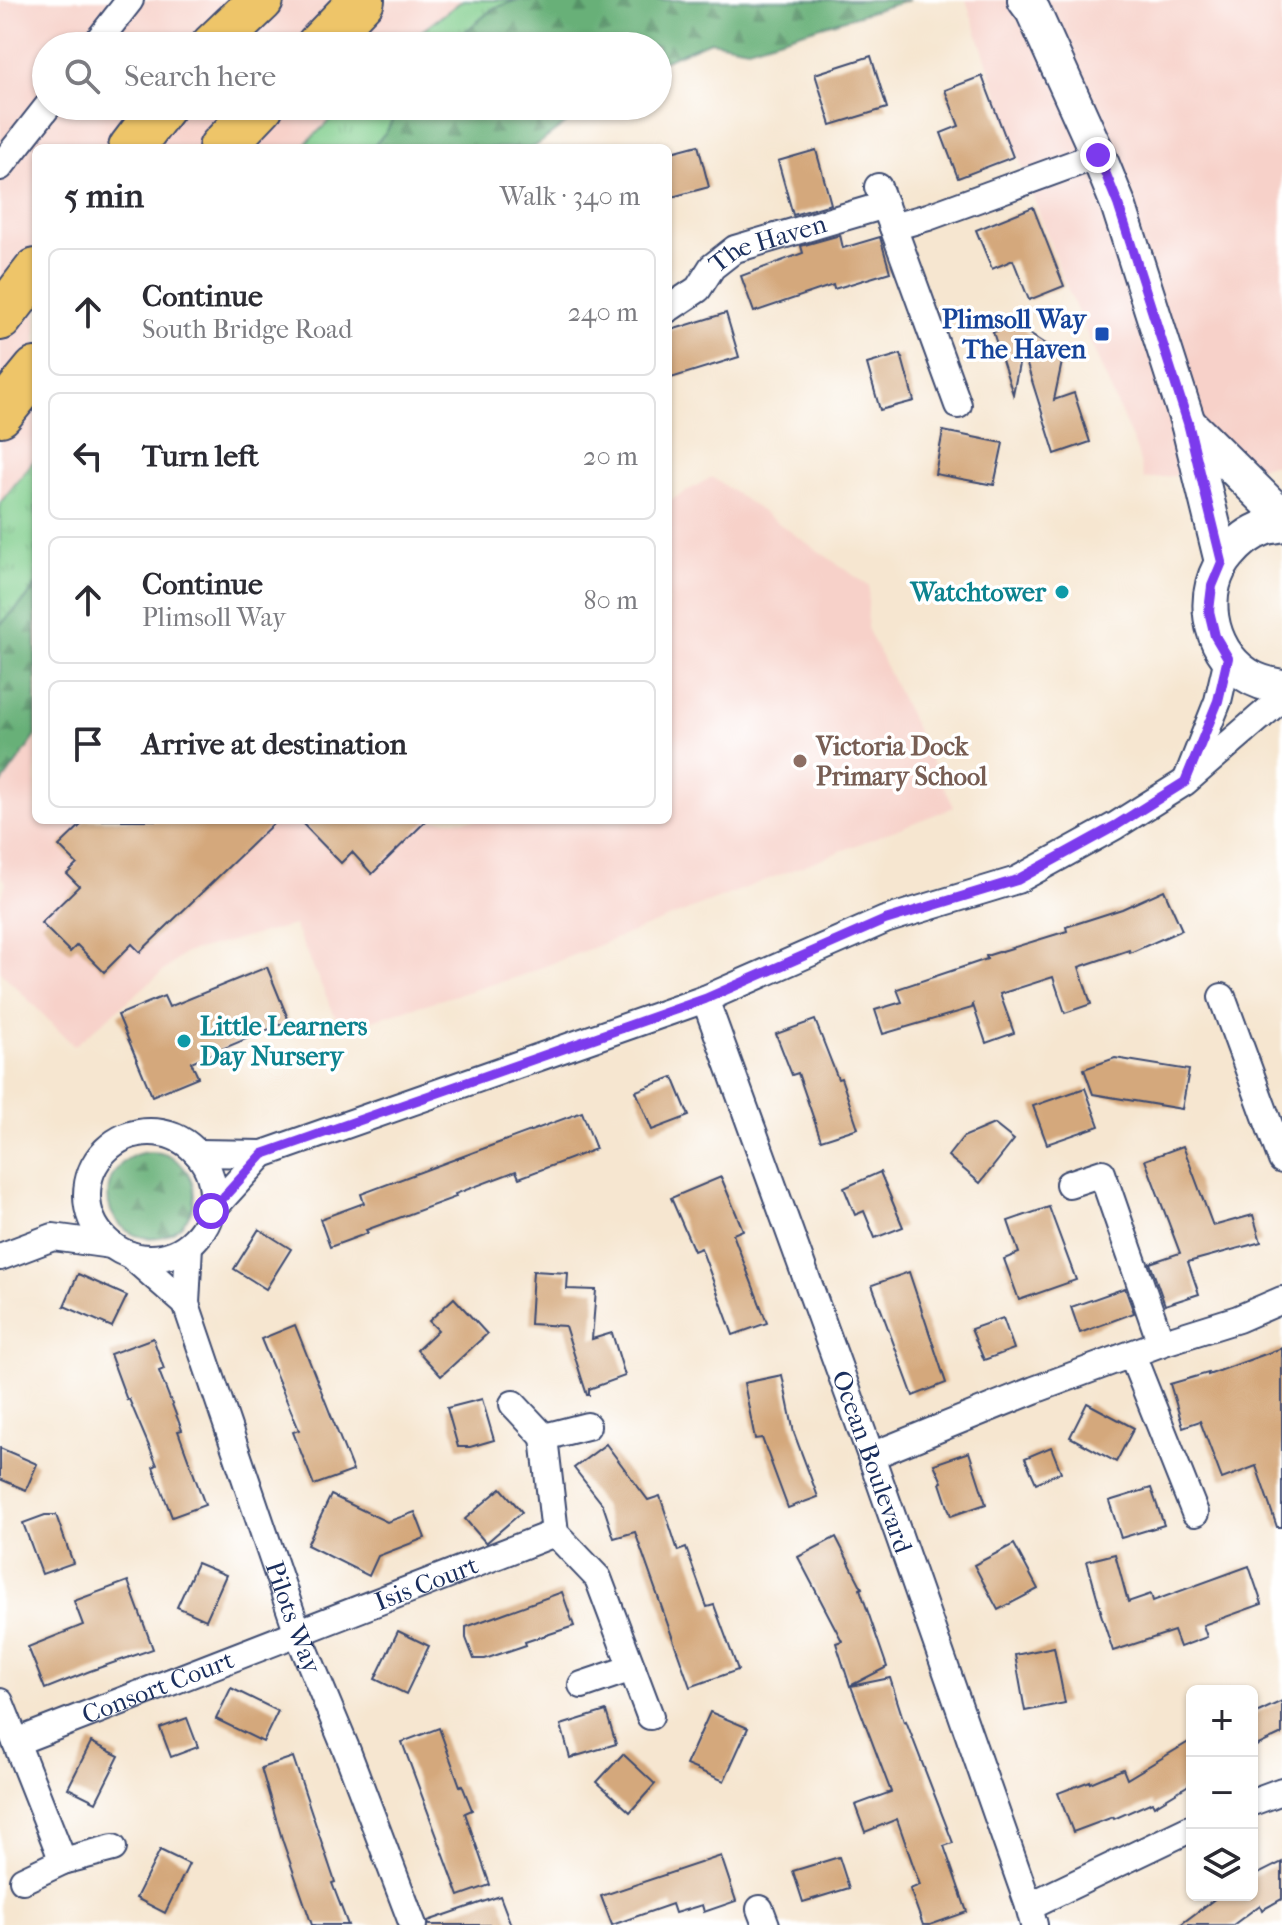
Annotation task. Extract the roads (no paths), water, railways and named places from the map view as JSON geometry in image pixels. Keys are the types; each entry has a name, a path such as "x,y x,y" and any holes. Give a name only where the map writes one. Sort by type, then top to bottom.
{"highway":[{"path":"228,32 261,0"},
{"path":"331,32 362,0"},
{"path":"134,144 152,120"},
{"path":"225,144 248,120"},
{"path":"0,318 32,276"},
{"path":"0,414 32,375"}],"street":[{"path":"105,32 130,0"},
{"path":"1030,4 1118,204 1188,423 1222,562"},
{"path":"0,167 37,120"},
{"name":"The Haven","path":"672,306 698,289 712,267 735,249 885,206 928,217 1098,155"},
{"path":"885,206 958,405"},
{"path":"1188,423 1282,516"},
{"path":"1282,524 1263,528 1239,542 1222,562 1212,586 1209,611 1215,636 1228,658 1246,674 1268,685 1282,687"},
{"path":"1185,782 1218,701 1228,658"},
{"path":"197,1153 263,1154 705,999 885,920 1017,880 1115,826 1185,782 1282,698"},
{"path":"1222,997 1282,1160"},
{"name":"Ocean Boulevard","path":"705,999 871,1456 1032,1915"},
{"path":"53,1237 87,1189 93,1169 104,1152 121,1139 141,1132 161,1133 181,1140 197,1153 211,1180 211,1211"},
{"path":"0,1257 53,1237 151,1258 171,1254 189,1245 203,1229 211,1211 263,1154"},
{"path":"1069,1184 1102,1173 1161,1343"},
{"path":"87,1189 89,1210 97,1229 186,1304"},
{"name":"Pilots Way","path":"189,1245 186,1304 298,1633 413,1925"},
{"path":"871,1456 1034,1390 1161,1343 1238,1319 1282,1300"},
{"path":"1132,1355 1195,1513"},
{"path":"513,1404 544,1437 555,1533 598,1578 650,1716"},
{"path":"544,1437 587,1426"},
{"name":"Isis Court","path":"298,1633 555,1533"},
{"name":"Consort Court","path":"16,1742 298,1633"},
{"path":"582,1685 632,1668"},
{"path":"0,1702 63,1861"},
{"path":"1258,1800 1282,1791"},
{"path":"1032,1915 1190,1829"},
{"path":"23,1880 63,1861 113,1848"}],"place":[{"name":"Plimsoll Way The Haven","path":"1102,334"},
{"name":"Watchtower","path":"1062,592"},
{"name":"Victoria Dock Primary School","path":"800,761"},
{"name":"Little Learners Day Nursery","path":"184,1041"}]}
